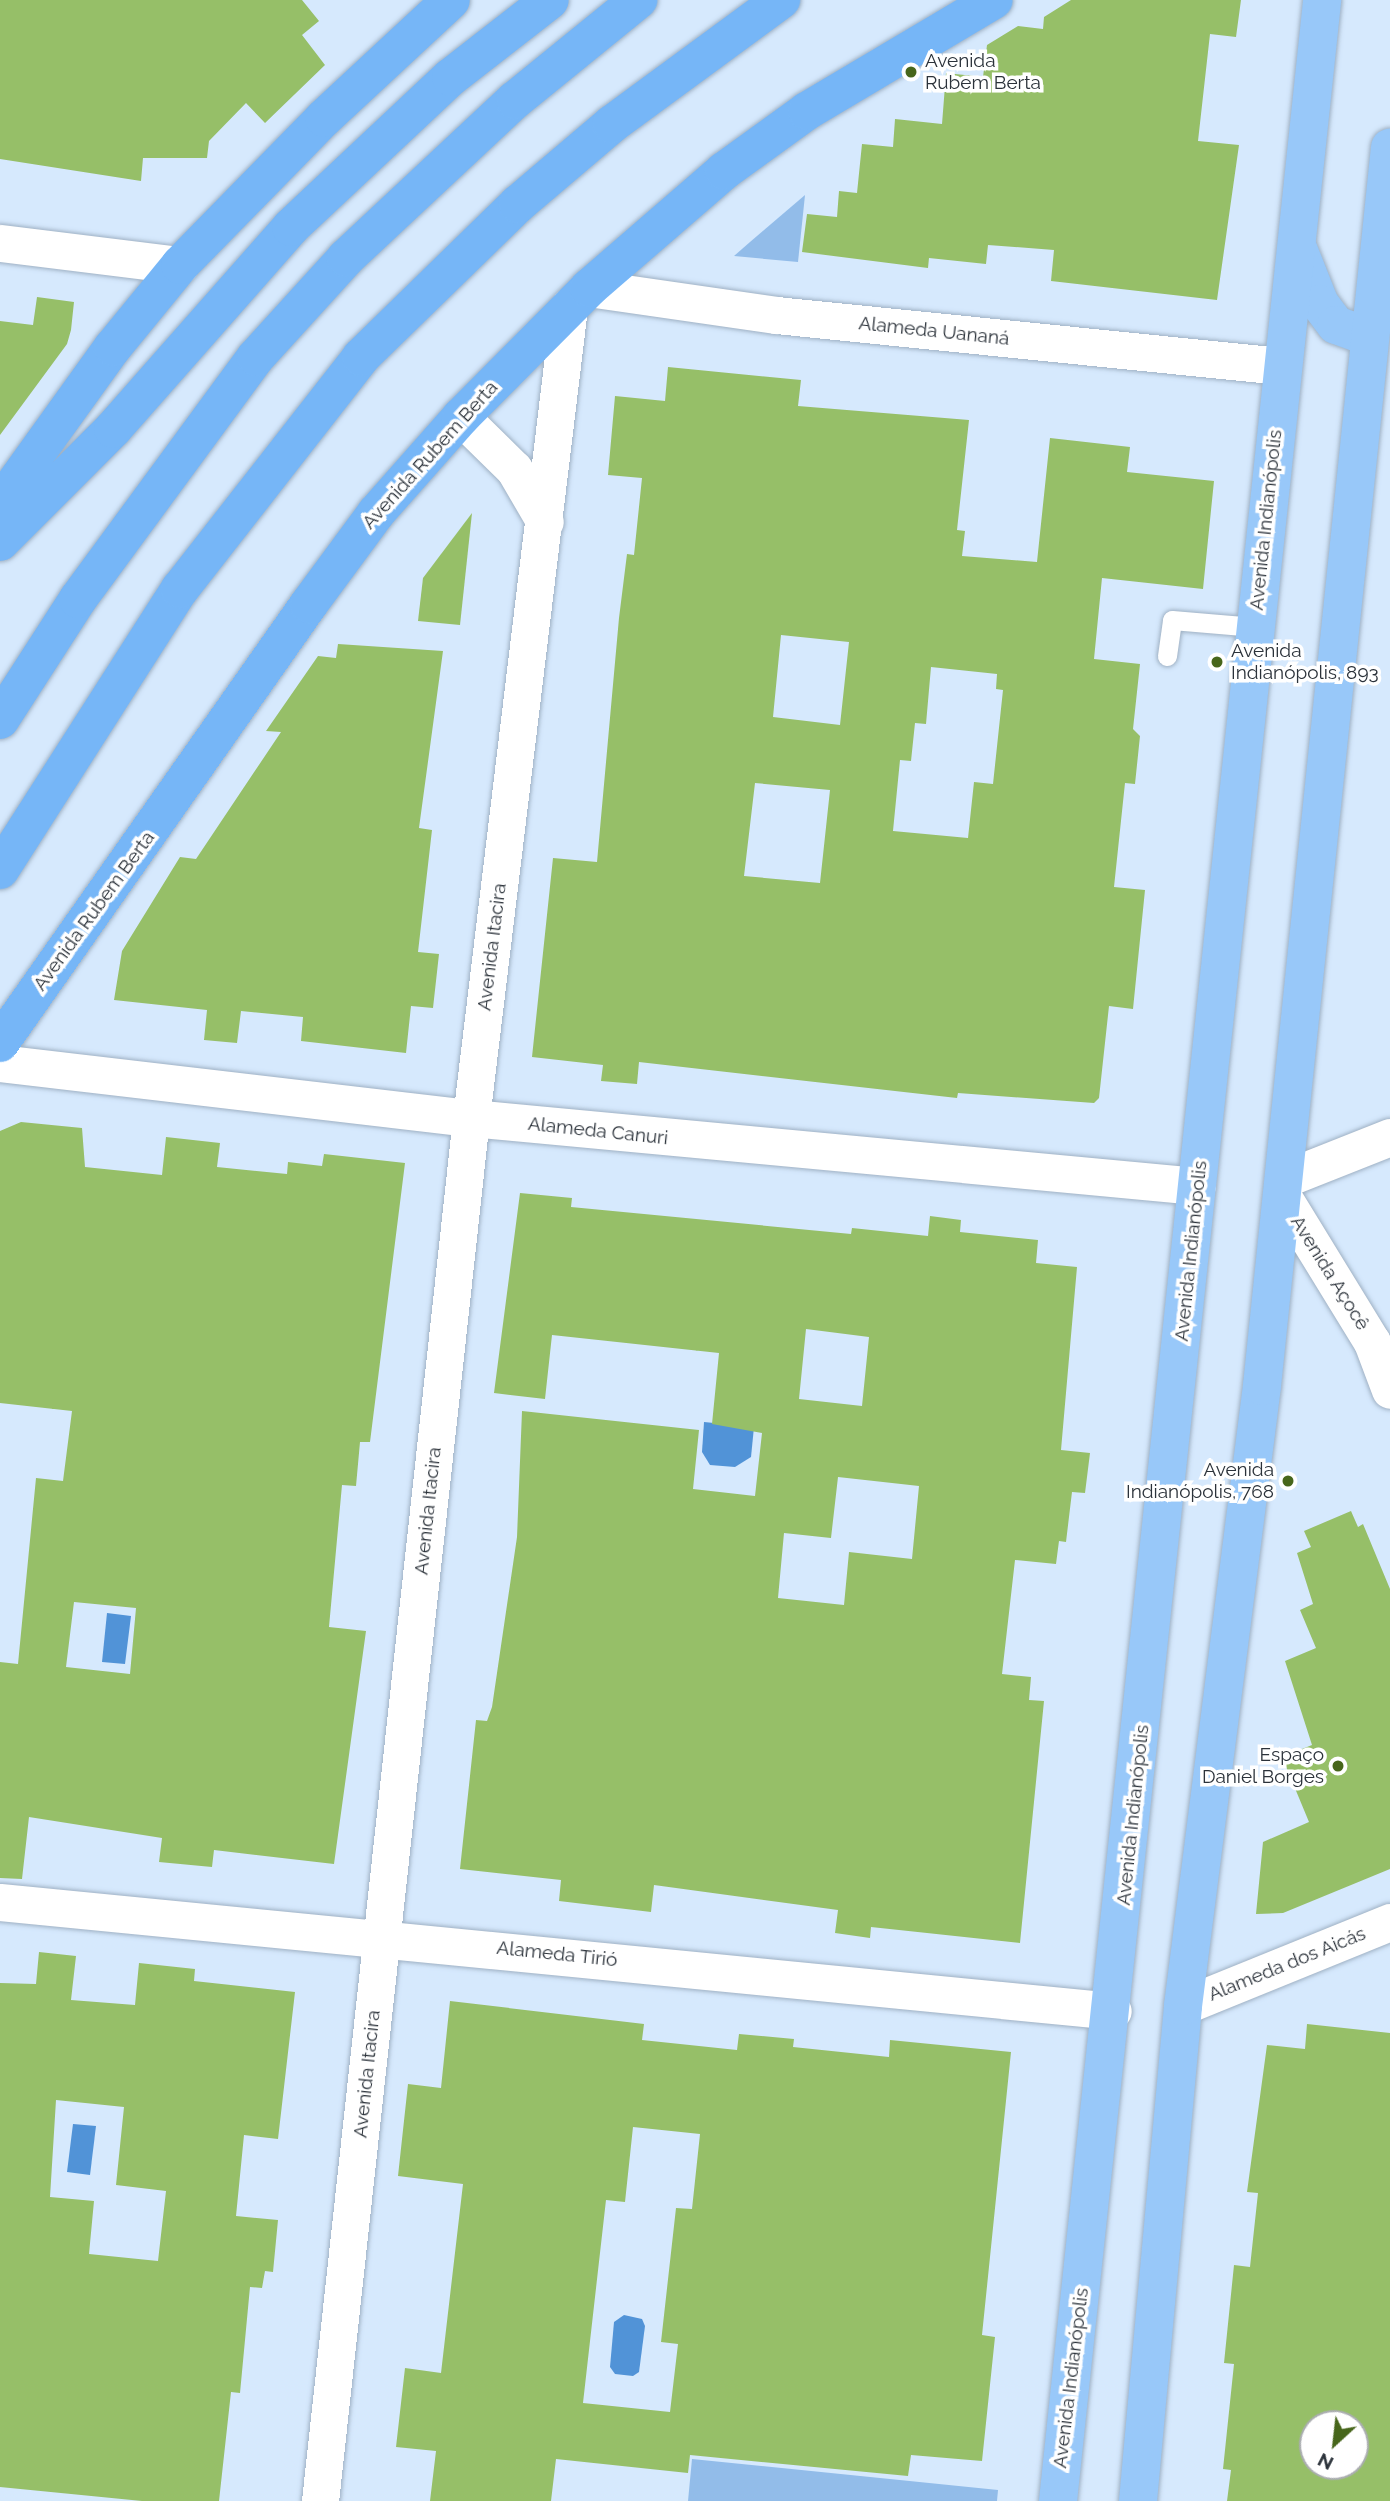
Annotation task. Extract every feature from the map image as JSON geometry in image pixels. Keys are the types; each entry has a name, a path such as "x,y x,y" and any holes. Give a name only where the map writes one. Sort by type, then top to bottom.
{"highway":[{"path":"0,504 113,347 180,265 324,118 451,0"},
{"path":"0,542 113,429 291,227 451,77 550,0"},
{"path":"0,720 94,577 256,357 346,258 515,100 638,0"},
{"path":"0,870 180,589 361,357 528,195 612,124 781,0"},
{"name":"Avenida Rubem Berta","path":"0,1043 316,594 376,513 461,417 579,298 724,171 807,111 994,0"}],"main road":[{"name":"Avenida Indianópolis","path":"1058,2501 1113,2011 1294,238 1322,0"},
{"path":"1138,2501 1183,2006 1283,1188 1380,338 1390,148"},
{"path":"1294,238 1320,304 1336,325 1380,338"}],"street":[{"path":"0,243 180,265"},
{"name":"Alameda Uananá","path":"579,298 1281,366"},
{"name":"Avenida Itacira","path":"320,2501 471,1118 545,522 579,298"},
{"path":"461,417 514,469 545,522"},
{"name":"Alameda Canuri","path":"0,1063 471,1118 1198,1186"},
{"path":"1283,1188 1390,1137"},
{"name":"Avenida Açocê","path":"1283,1188 1372,1342 1390,1390"},
{"name":"Alameda Tirió","path":"0,1902 382,1935 1113,2011"},
{"name":"Alameda dos Aicás","path":"1183,2006 1390,1922"}],"lane":[{"path":"1167,656 1172,620 1255,627"}],"shaded area":[{"path":"805,195 798,262 734,256 750,242"},
{"path":"704,1422 754,1427 751,1457 735,1467 710,1465 702,1452"},
{"path":"107,1613 131,1616 125,1664 102,1662"},
{"path":"73,2124 96,2126 90,2175 67,2172"},
{"path":"624,2315 642,2319 645,2326 639,2372 633,2376 615,2374 610,2367 614,2322"},
{"path":"692,2459 998,2490 997,2501 688,2501"}],"building":[{"path":"0,0 302,0 319,21 302,35 325,65 265,123 246,103 209,141 207,158 143,158 141,181 0,159"},
{"path":"1071,0 1241,0 1236,37 1210,34 1198,141 1239,145 1217,300 1051,281 1054,250 988,245 986,264 929,258 928,268 802,252 807,214 837,217 839,191 857,193 862,144 893,147 895,119 942,124 946,73 983,77 987,45 1018,26 1043,29 1044,17"},
{"path":"37,297 74,302 71,330 67,344 0,435 0,321 33,325"},
{"path":"668,367 801,380 798,406 969,420 957,530 965,531 962,556 1037,562 1050,438 1130,447 1127,472 1214,481 1203,589 1102,578 1094,659 1140,664 1133,729 1140,736 1135,784 1125,783 1114,887 1145,890 1133,1009 1109,1006 1099,1098 1094,1103 958,1093 957,1098 639,1062 637,1084 601,1081 603,1065 532,1057 553,858 597,862 619,618 627,554 634,555 642,478 608,475 615,396 665,401","holes":["781,635 849,642 840,725 773,717","931,667 997,674 996,689 1003,690 993,784 974,782 968,838 893,831 900,760 911,761 915,723 926,724","755,783 830,790 820,883 744,876"]},
{"path":"472,513 460,625 418,621 423,578"},
{"path":"338,644 443,651 419,828 432,830 418,952 439,954 433,1008 411,1006 406,1053 301,1041 303,1017 241,1011 237,1043 204,1040 207,1010 114,1000 122,951 180,857 196,859 281,732 266,731 318,656 336,658"},
{"path":"21,1122 82,1128 85,1167 162,1175 166,1137 220,1143 217,1167 287,1174 288,1162 322,1166 324,1154 405,1163 370,1442 360,1442 356,1486 342,1485 329,1627 366,1631 334,1864 214,1850 212,1867 159,1862 162,1838 29,1817 22,1879 0,1878 0,1662 18,1664 36,1478 63,1481 72,1411 0,1403 0,1131","holes":["74,1602 136,1608 130,1674 66,1667"]},
{"path":"520,1193 572,1198 571,1207 851,1234 852,1228 928,1236 930,1216 961,1220 960,1232 1038,1240 1036,1263 1077,1267 1061,1450 1090,1453 1085,1493 1072,1492 1066,1542 1059,1541 1056,1564 1015,1560 1002,1674 1031,1677 1029,1700 1044,1701 1020,1943 871,1927 870,1938 835,1933 838,1910 654,1885 651,1912 559,1901 561,1880 460,1869 476,1720 487,1721 492,1707 517,1537 522,1411 699,1430 693,1489 755,1496 762,1433 712,1424 719,1353 552,1335 545,1399 494,1393","holes":["806,1329 869,1337 862,1406 799,1399","838,1477 919,1486 912,1559 849,1552 844,1605 778,1598 784,1533 831,1538"]},
{"path":"1351,1511 1358,1527 1363,1524 1390,1589 1390,1869 1283,1913 1256,1914 1263,1842 1309,1822 1282,1757 1312,1745 1285,1661 1316,1648 1300,1610 1313,1604 1297,1553 1311,1547 1304,1531"},
{"path":"39,1952 76,1956 71,2000 135,2005 139,1963 195,1969 194,1981 295,1992 278,2139 244,2135 236,2216 278,2220 273,2272 265,2271 262,2288 250,2287 240,2393 231,2392 219,2501 142,2501 0,2487 0,1983 36,1984","holes":["56,2100 124,2107 116,2185 166,2191 158,2261 89,2254 94,2201 50,2197"]},
{"path":"450,2001 644,2024 642,2040 737,2050 739,2034 794,2039 793,2047 889,2057 890,2040 1011,2052 982,2335 995,2337 982,2461 911,2455 908,2476 690,2455 688,2473 556,2459 551,2501 430,2501 436,2451 396,2447 405,2368 441,2373 463,2184 398,2176 408,2084 441,2088","holes":["633,2127 700,2134 692,2209 676,2208 661,2342 678,2344 670,2412 583,2403 606,2200 625,2202"]},
{"path":"1307,2024 1390,2033 1390,2501 1227,2501 1231,2470 1223,2469 1234,2364 1224,2363 1234,2265 1250,2267 1258,2193 1247,2192 1267,2045 1305,2049"}],"place":[{"name":"Avenida Rubem Berta","path":"911,72"},
{"name":"Avenida Indianópolis, 893","path":"1217,662"},
{"name":"Avenida Indianópolis, 768","path":"1288,1481"},
{"name":"Espaço Daniel Borges","path":"1338,1766"}]}
